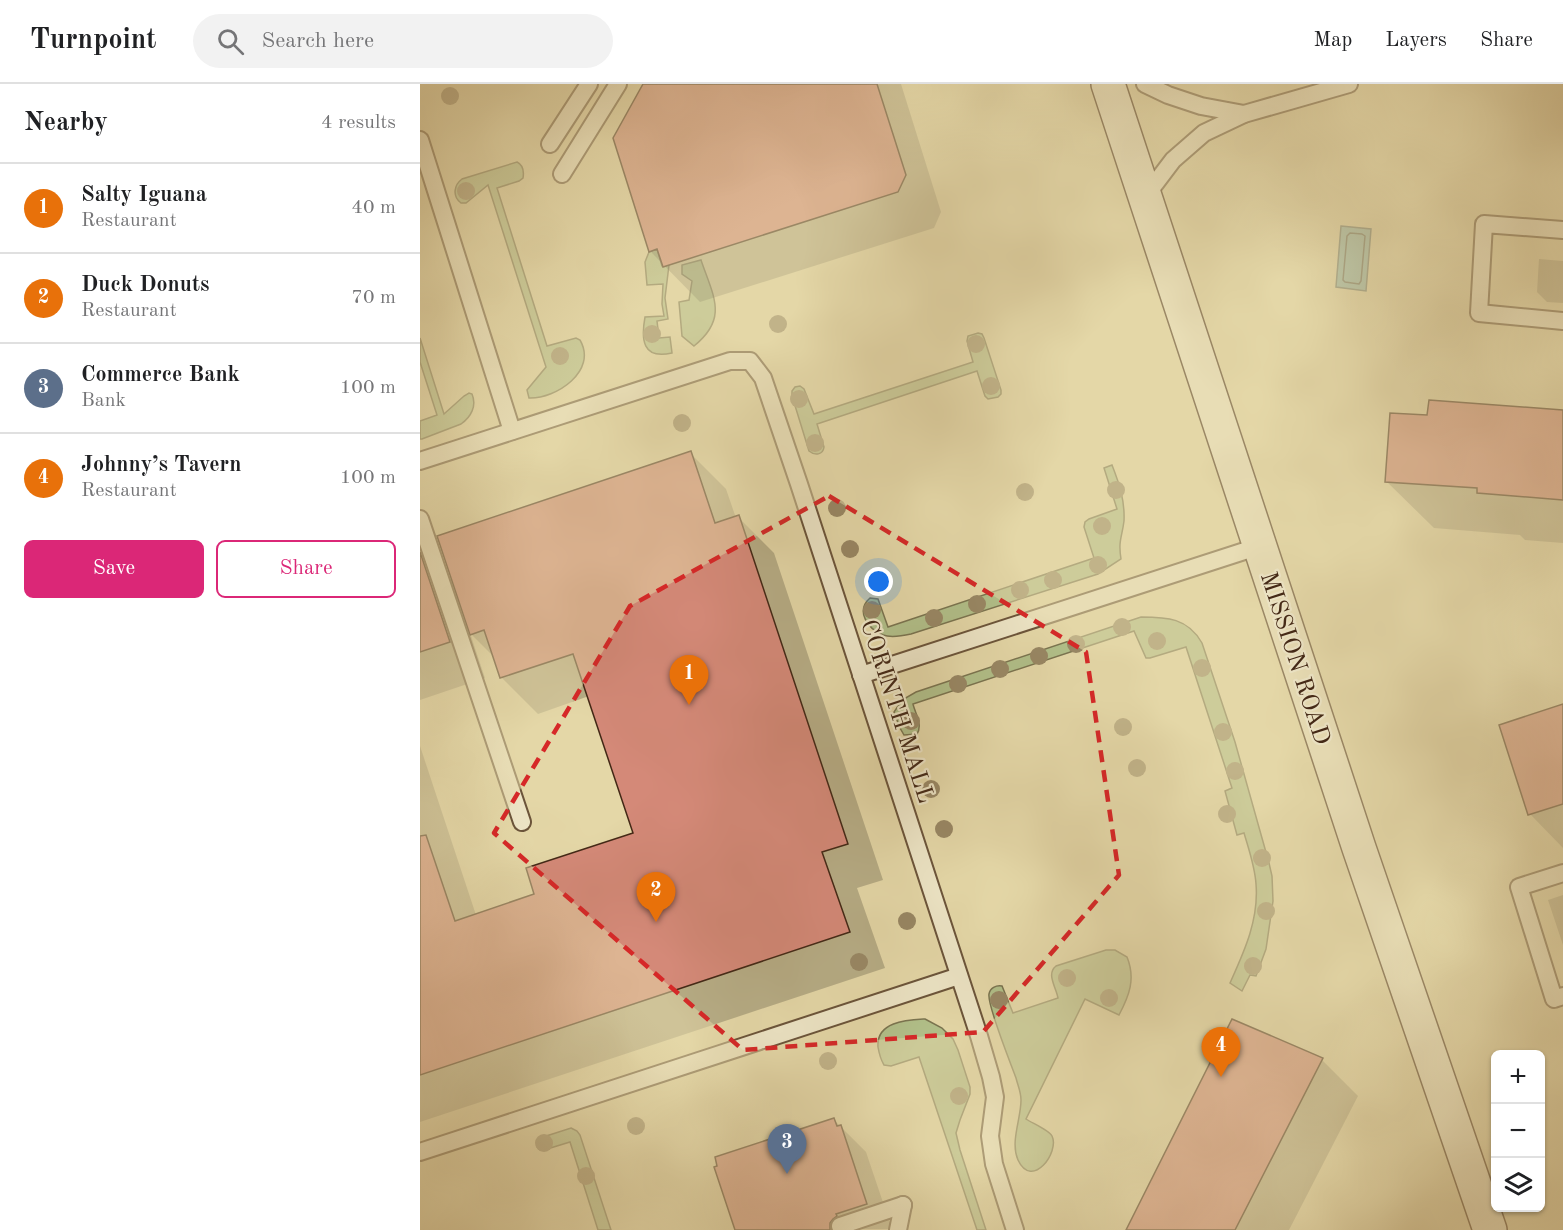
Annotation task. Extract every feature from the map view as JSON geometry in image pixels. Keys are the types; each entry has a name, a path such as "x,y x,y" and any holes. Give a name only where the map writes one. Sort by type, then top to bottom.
{"main road":[{"name":"MISSION ROAD","path":"1108,84 1355,837 1490,1230"}],"lane":[{"path":"550,144 589,84"},
{"path":"562,174 618,84"},
{"path":"1145,84 1168,95 1201,106 1244,114"},
{"path":"1145,197 1173,160 1204,133 1244,114 1349,84"},
{"path":"420,140 512,431 420,461"},
{"path":"1563,230 1484,224 1479,313 1563,321"},
{"name":"CORINTH MALL","path":"512,431 730,361 750,361 763,378 991,1077 995,1097 990,1136 994,1164 1015,1230"},
{"path":"420,519 522,822"},
{"path":"861,675 1260,546"},
{"path":"1563,873 1519,887 1554,999 1563,996"},
{"path":"420,1152 959,976"},
{"path":"840,1226 903,1205 898,1230"}],"highlighted area":[{"path":"829,496 1086,652 1119,875 983,1032 743,1050 494,833 630,606"}],"green space":[{"path":"517,162 523,169 523,178 497,188 547,346 576,338 580,340 584,351 579,372 571,381 551,394 529,398 527,390 546,367 488,185 466,203 461,203 455,194 456,187 462,179"},
{"path":"657,249 662,266 669,265 665,298 668,319 657,321 659,338 670,337 672,353 662,354 649,350 643,333 645,317 664,316 663,284 647,285 645,262 649,252"},
{"path":"701,260 713,296 715,316 705,336 694,346 682,336 679,302 689,300 692,281 682,274 682,265"},
{"path":"978,333 984,338 1001,390 998,397 988,399 985,396 977,371 817,424 824,447 818,454 809,451 792,396 795,387 800,386 804,389 814,414 973,362 967,341 968,336"},
{"path":"420,338 444,414 469,393 472,394 474,403 470,415 461,424 422,439 420,439 420,421 437,415 420,362"},
{"path":"1112,465 1124,506 1120,543 1121,559 1098,574 911,634 886,636 868,624 864,608 870,598 878,599 888,627 1094,558 1084,527 1085,522 1089,519 1117,509 1104,468"},
{"path":"1141,617 1176,621 1190,628 1202,643 1235,742 1269,863 1273,901 1266,949 1256,976 1250,975 1242,991 1230,983 1253,923 1256,884 1252,858 1244,833 1237,835 1225,791 1232,788 1186,647 1146,658 1134,631 913,704 919,723 917,734 904,735 894,712 902,700 916,692"},
{"path":"1106,950 1115,950 1127,957 1131,980 1126,1001 1119,1015 1085,999 1026,1119 1050,1134 1053,1143 1048,1159 1037,1170 1030,1171 1024,1168 1016,1153 1015,1138 1021,1107 1020,1094 992,1010 989,994 994,987 1002,986 1013,1013 1058,998 1052,977 1056,966"},
{"path":"925,1019 942,1028 953,1039 970,1087 970,1094 956,1133 986,1230 977,1230 919,1057 891,1066 884,1065 880,1054 879,1038 888,1027 902,1021"},
{"path":"571,1128 580,1135 611,1230 598,1230 570,1142 544,1150 537,1147 537,1140 540,1138"}],"water":[{"path":"1341,226 1371,229 1366,291 1336,287"}],"building":[{"path":"643,84 877,84 906,175 898,192 663,267 657,249 649,252 613,138"},
{"path":"1429,400 1563,410 1563,500 1477,493 1477,488 1385,482 1390,413 1427,415"},
{"path":"691,451 715,523 739,515 848,844 822,852 850,932 420,1075 420,836 426,835 455,921 534,894 526,868 633,833 573,654 500,678 484,630 470,635 437,536"},
{"path":"420,552 450,642 420,652"},
{"path":"1563,704 1563,804 1528,815 1499,725"},
{"path":"1232,1019 1323,1058 1235,1230 1126,1230"},
{"path":"834,1118 837,1126 841,1125 867,1204 836,1214 837,1216 830,1223 830,1230 735,1230 714,1167 717,1166 715,1157"}],"place":[{"name":"Salty Iguana","path":"689,705"},
{"name":"Duck Donuts","path":"656,922"},
{"name":"Johnny’s Tavern","path":"1221,1077"},
{"name":"Commerce Bank","path":"787,1174"}]}
